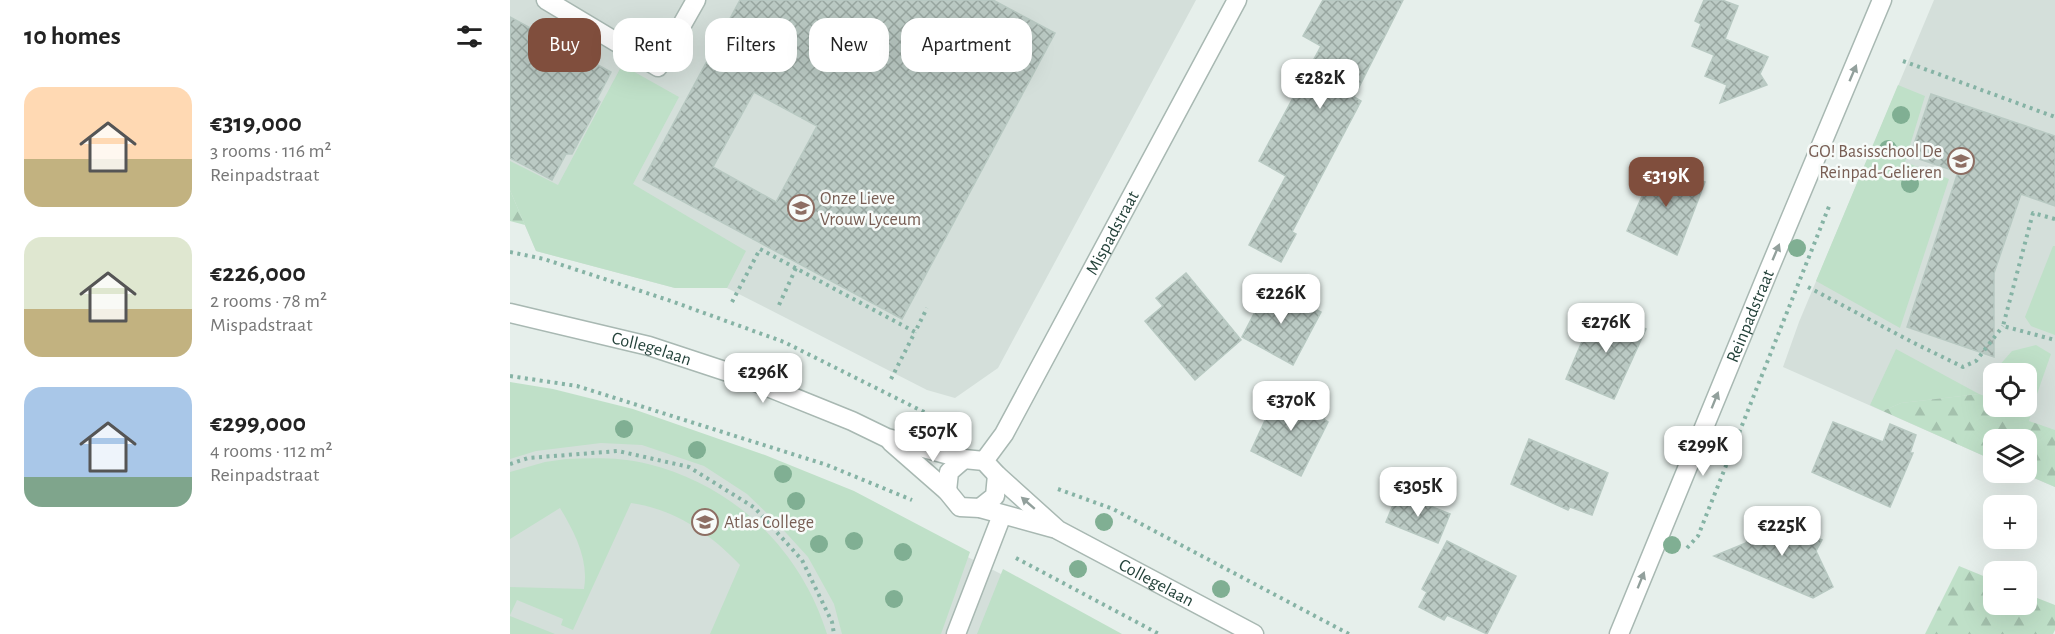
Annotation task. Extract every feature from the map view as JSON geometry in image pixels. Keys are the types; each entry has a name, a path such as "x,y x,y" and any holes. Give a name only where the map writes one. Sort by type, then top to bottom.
{"street":[{"path":"546,0 658,67 696,0"},
{"name":"Mispadstraat","path":"984,461 1004,434 1237,0"},
{"name":"Reinpadstraat","path":"1619,634 1882,0"},
{"name":"Collegelaan","path":"510,313 612,336 670,352 743,377 852,421 887,438 964,459 984,461 997,476 1058,530"},
{"name":"Collegelaan","path":"887,438 947,491 960,507 980,508 1058,530 1254,634"},
{"path":"947,491 949,472 964,459"},
{"path":"980,508 995,496 997,476"},
{"path":"956,634 1002,515"}],"path":[{"path":"1903,61 2055,117"},
{"path":"1808,287 1963,368 1976,362 2002,326 2033,213 2055,219"},
{"path":"732,302 760,249 915,332"},
{"path":"779,305 796,268"},
{"path":"891,379 927,308"},
{"path":"2002,326 2055,340"},
{"path":"510,376 576,386 827,465 913,501"},
{"path":"510,464 528,458 618,451 689,467 755,508 802,560 832,622 834,634"},
{"path":"990,544 1159,634"}],"shaded area":[{"name":"Onze Lieve Vrouw Lyceum","path":"510,0 1196,0 998,368 955,398 927,390 727,288 675,288 536,251 510,190"},
{"name":"GO! Basisschool De Reinpad-Gelieren","path":"1934,0 2055,0 2055,487 2037,479 2037,429 1983,429 1983,456 1783,367 1799,322"},
{"name":"Atlas College","path":"510,390 833,488 1118,634 510,634"}],"green space":[{"path":"618,72 634,72 679,97 633,184 746,251 727,288 675,288 536,251 510,190 510,161 558,185"},
{"path":"1898,85 1925,96 1905,162 1949,179 1900,328 1816,281"},
{"path":"510,190 525,225 510,221"},
{"path":"2053,246 2055,246 2055,335 2031,326 2025,317"},
{"path":"2036,345 2051,354 2037,394 2037,363 2001,363 2012,351"},
{"path":"1896,349 1979,394 1901,403 1883,411 1870,405"},
{"path":"510,382 553,389 633,409 765,455 854,491 970,552 941,634 842,634 834,604 808,557 747,494 704,466 642,445 601,443 536,451 510,459"},
{"path":"1979,394 1983,395 1983,417 2030,417 2029,421 2055,430 2055,487 2037,479 2037,429 1983,429 1983,456 1883,411 1901,403"},
{"path":"566,459 618,459 648,464 679,474 709,488 736,505 760,525 782,549 800,575 815,603 827,634 710,634 740,565 704,533 677,517 631,503 573,630 561,625 563,619 517,600 510,615 510,587 584,589 583,557 576,537 560,508 510,539 510,472 545,462"},
{"path":"1959,566 1983,576 1983,615 2037,615 2037,598 2055,605 2053,634 1925,634"},
{"path":"1003,569 1122,634 977,634"},
{"path":"510,616 555,634 510,634"}],"building":[{"path":"740,0 993,0 1027,18 901,18 901,72 1032,72 1032,21 1055,33 902,319 643,180 705,65 705,72 797,72 797,18 730,18","holes":["754,92 817,126 776,202 713,167"]},
{"path":"1323,0 1403,0 1354,97 1361,101 1292,232 1296,234 1281,262 1249,245 1286,176 1259,161 1321,46 1303,36"},
{"path":"1704,0 1722,0 1738,6 1725,39 1768,57 1760,74 1767,85 1720,103 1727,85 1705,76 1714,55 1692,46 1701,24 1695,21"},
{"path":"510,17 528,27 528,72 601,72 601,67 611,72 597,99 600,102 572,154 566,154 552,180 510,158"},
{"path":"1931,94 2055,136 2055,206 2021,194 1994,273 1994,357 1907,327 1958,172 1910,156"},
{"path":"1656,164 1705,182 1677,255 1627,231"},
{"path":"1186,273 1241,340 1195,380 1145,321 1163,306 1156,298"},
{"path":"1269,285 1321,312 1293,365 1242,337"},
{"path":"1596,309 1646,329 1614,399 1566,379"},
{"path":"1280,388 1328,410 1324,419 1328,422 1301,476 1251,451"},
{"path":"1833,422 1883,442 1890,424 1916,435 1910,453 1913,453 1890,507 1812,472"},
{"path":"1529,439 1608,473 1592,515 1570,507 1568,510 1511,484"},
{"path":"1398,493 1450,514 1438,543 1386,522"},
{"path":"1758,514 1822,540 1816,551 1833,587 1813,598 1714,556 1746,543"},
{"path":"1447,541 1516,576 1487,634 1447,615 1444,620 1419,607 1427,592 1422,589"}],"place":[{"name":"GO! Basisschool De Reinpad-Gelieren","path":"1961,161"},
{"name":"Onze Lieve Vrouw Lyceum","path":"801,208"},
{"name":"Atlas College","path":"705,522"}]}
